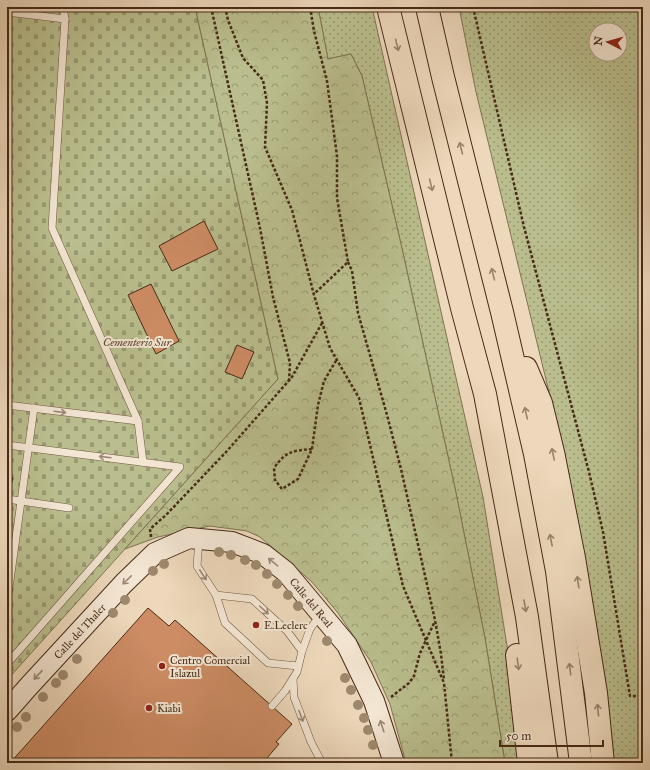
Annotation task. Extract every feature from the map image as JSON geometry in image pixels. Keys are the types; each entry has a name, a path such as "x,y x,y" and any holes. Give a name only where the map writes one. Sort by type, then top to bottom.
{"highway":[{"path":"388,7 462,308 486,394 527,617 547,763"},
{"path":"428,7 443,77 502,312 535,454 557,571 581,763"},
{"path":"462,308 472,395 504,561 521,681 529,763"},
{"path":"502,312 541,403 552,452 574,558 596,693 603,763"}],"street":[{"name":"Calle del Real","path":"153,545 189,538 232,542 263,554 286,572 347,645 374,701 394,763"},
{"name":"Calle del Thaler","path":"7,711 124,583 153,545"}],"lane":[{"path":"63,7 65,19 52,228 138,421 143,462"},
{"path":"7,12 65,19"},
{"path":"7,405 138,421"},
{"path":"7,602 34,408"},
{"path":"7,445 180,467 7,664"},
{"path":"7,499 69,508"},
{"path":"199,538 197,566 216,595 225,623 268,663 298,666"},
{"path":"216,595 252,599 287,631 302,650"},
{"path":"272,706 293,679 310,629 321,613"},
{"path":"293,679 294,697 311,742 322,763"}],"path":[{"path":"211,7 260,228 273,297 290,363 289,382"},
{"path":"225,7 228,20 243,58 263,80 267,103 265,147 292,210 330,348 359,398 403,586 444,683"},
{"path":"310,7 314,31 327,81 337,156 337,198 348,262 352,272 358,313 401,469 435,620 441,654 452,763"},
{"path":"473,7 524,227 587,465 603,532 630,696 643,696"},
{"path":"314,294 348,262"},
{"path":"153,545 150,529 166,515 227,451 289,382 322,323"},
{"path":"312,448 293,450 281,458 274,468 275,480 282,489 298,479 312,448 318,405 324,381 337,359"},
{"path":"391,697 409,683 414,676 420,653 435,620"}],"green space":[{"name":"Cementerio Sur","path":"7,7 195,7 278,379 7,680"},
{"path":"195,7 318,7 328,59 351,54 362,76 455,488 485,638 505,763 406,763 390,704 371,662 338,613 312,582 260,537 247,531 210,526 158,537 125,549 278,379"},
{"path":"318,7 372,7 483,497 513,683 521,763 505,763 485,638 455,488 362,76 351,54 328,59"},
{"path":"459,7 643,7 643,763 612,763 568,470 476,92"}],"building":[{"path":"204,221 218,249 172,271 159,246"},
{"path":"151,284 179,341 156,354 128,295"},
{"path":"237,345 254,352 242,379 225,372"},
{"path":"7,477 13,478 10,489 7,489"},
{"name":"Centro Comercial Islazul","path":"148,608 169,626 175,620 292,724 276,742 279,744 267,758 272,763 10,763"}],"place":[{"name":"E.Leclerc","path":"256,625"},
{"name":"Centro Comercial Islazul","path":"162,666"},
{"name":"Kiabi","path":"149,708"}]}
